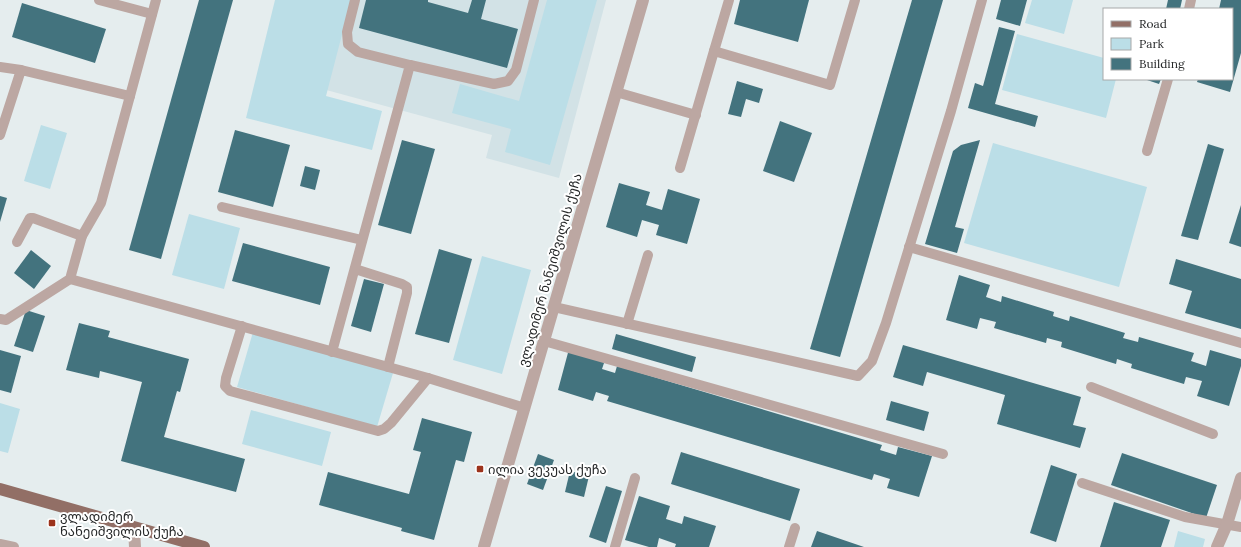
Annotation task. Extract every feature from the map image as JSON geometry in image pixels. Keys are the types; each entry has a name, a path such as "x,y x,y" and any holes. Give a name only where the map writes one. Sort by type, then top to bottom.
{"main road":[{"path":"0,489 134,528 182,544 204,547"}],"street":[{"name":"ვლადიმერ ნანეიშვილის ქუჩა","path":"484,547 643,0"},
{"path":"1217,547 1227,524 1241,478"},
{"path":"134,528 135,547"}],"lane":[{"path":"99,0 152,14"},
{"path":"0,319 6,320 70,279 82,236 101,203 156,0"},
{"path":"355,0 347,32 348,44 358,52 494,84 508,81 516,70 534,0"},
{"path":"680,168 729,0"},
{"path":"714,51 830,85 855,0"},
{"path":"554,308 858,376 872,361 886,323 951,111 982,0"},
{"path":"332,352 410,65"},
{"path":"0,67 21,70 130,96"},
{"path":"0,135 21,70"},
{"path":"1147,151 1168,80"},
{"path":"616,92 696,114"},
{"path":"222,207 362,240"},
{"path":"17,242 27,221 33,218 82,236"},
{"path":"909,247 1241,343"},
{"path":"627,324 648,255"},
{"path":"354,270 402,284 407,287 407,293 388,367"},
{"path":"70,279 428,378 525,408"},
{"path":"242,326 226,378 225,386 230,391 378,431 384,429 391,423 428,378"},
{"path":"544,341 944,454"},
{"path":"1091,387 1214,434"},
{"path":"615,547 635,478"},
{"path":"1082,483 1185,517 1241,527"},
{"path":"789,547 795,528"},
{"path":"0,544 14,547"}],"shaded area":[{"path":"279,0 606,0 559,178 486,158 492,135 260,72"}],"green space":[{"path":"275,0 351,0 326,96 382,111 372,150 246,118"},
{"path":"547,0 597,0 550,165 505,152 511,129 452,113 460,84 519,101"},
{"path":"1032,0 1073,0 1064,34 1025,23"},
{"path":"1017,34 1103,58 1103,80 1116,80 1106,118 1002,90"},
{"path":"41,125 67,133 50,189 24,181"},
{"path":"993,143 1147,187 1119,287 964,243"},
{"path":"189,214 240,228 224,289 172,275"},
{"path":"482,256 531,270 502,374 453,360"},
{"path":"253,332 393,373 377,427 237,387"},
{"path":"0,403 20,409 8,453 0,451"},
{"path":"251,410 331,432 322,466 242,444"},
{"path":"1178,531 1205,539 1203,547 1174,547"}],"building":[{"path":"199,0 233,0 161,259 129,250"},
{"path":"366,0 428,0 428,2 468,13 472,0 486,0 481,19 518,29 507,68 359,28"},
{"path":"740,0 809,0 798,42 734,24"},
{"path":"912,0 943,0 840,357 810,349"},
{"path":"1001,0 1027,0 1020,26 996,19"},
{"path":"1168,0 1182,0 1180,8 1166,8"},
{"path":"1221,0 1241,0 1241,53 1230,92 1197,82 1198,80 1233,80 1233,8 1219,8"},
{"path":"22,3 106,29 95,63 12,37"},
{"path":"999,27 1015,31 995,104 1038,116 1035,127 968,108 975,83 983,86"},
{"path":"1147,80 1161,80 1159,84"},
{"path":"737,81 763,89 759,103 746,99 741,117 728,114"},
{"path":"780,121 812,133 794,182 763,171"},
{"path":"235,130 290,145 273,207 218,192"},
{"path":"402,140 435,149 411,234 378,225"},
{"path":"980,140 955,227 964,229 957,253 925,244 953,151 961,145"},
{"path":"1208,144 1224,149 1198,240 1181,236"},
{"path":"305,166 320,170 315,190 300,186"},
{"path":"619,183 650,192 646,205 662,210 668,189 700,199 687,244 656,235 659,225 642,220 637,237 606,227"},
{"path":"0,196 7,198 0,222"},
{"path":"1241,205 1241,247 1229,243"},
{"path":"243,243 330,267 320,305 232,281"},
{"path":"439,249 472,259 449,343 415,334"},
{"path":"31,250 51,266 34,289 14,273"},
{"path":"1176,259 1241,279 1241,329 1185,313 1192,291 1169,284"},
{"path":"959,275 990,285 986,297 1001,302 1002,296 1054,312 1053,316 1069,321 1070,316 1125,333 1123,338 1138,342 1139,337 1194,353 1191,361 1206,366 1210,350 1241,359 1241,366 1229,406 1197,396 1202,381 1186,377 1184,384 1131,368 1132,364 1117,359 1116,364 1061,347 1062,342 1047,338 1046,343 994,328 996,322 980,318 977,329 946,320"},
{"path":"364,279 384,284 371,332 351,326"},
{"path":"26,310 45,316 33,352 14,346"},
{"path":"79,323 110,331 108,337 189,359 180,392 177,391 164,437 245,459 236,492 121,461 142,382 100,371 99,378 66,370"},
{"path":"616,334 696,357 692,372 612,349"},
{"path":"903,345 1081,397 1073,425 1086,428 1080,448 997,424 1005,395 927,372 923,386 893,377"},
{"path":"569,349 605,360 602,369 615,373 617,366 882,445 880,450 896,455 898,447 932,456 919,497 887,488 890,479 874,474 872,480 607,401 609,396 596,392 593,401 558,390"},
{"path":"0,350 21,356 11,393 0,390"},
{"path":"891,401 929,412 924,431 886,420"},
{"path":"422,418 472,432 464,462 456,460 434,540 401,531 402,528 319,505 328,472 409,494 421,452 413,450"},
{"path":"681,452 800,489 790,521 671,484"},
{"path":"1122,453 1217,485 1206,518 1111,485"},
{"path":"538,454 554,460 543,490 527,484"},
{"path":"1051,465 1077,474 1056,542 1030,533"},
{"path":"570,471 589,476 584,497 565,492"},
{"path":"606,486 622,491 606,543 589,537"},
{"path":"639,496 670,506 666,519 682,524 684,516 716,526 709,547 675,547 676,544 659,538 657,547 649,547 625,540"},
{"path":"1114,502 1170,520 1161,547 1100,547"},
{"path":"817,531 864,547 811,547"}],"place":[{"name":"ილია ვეკუას ქუჩა","path":"480,469"},
{"name":"ვლადიმერ ნანეიშვილის ქუჩა","path":"52,523"}]}
